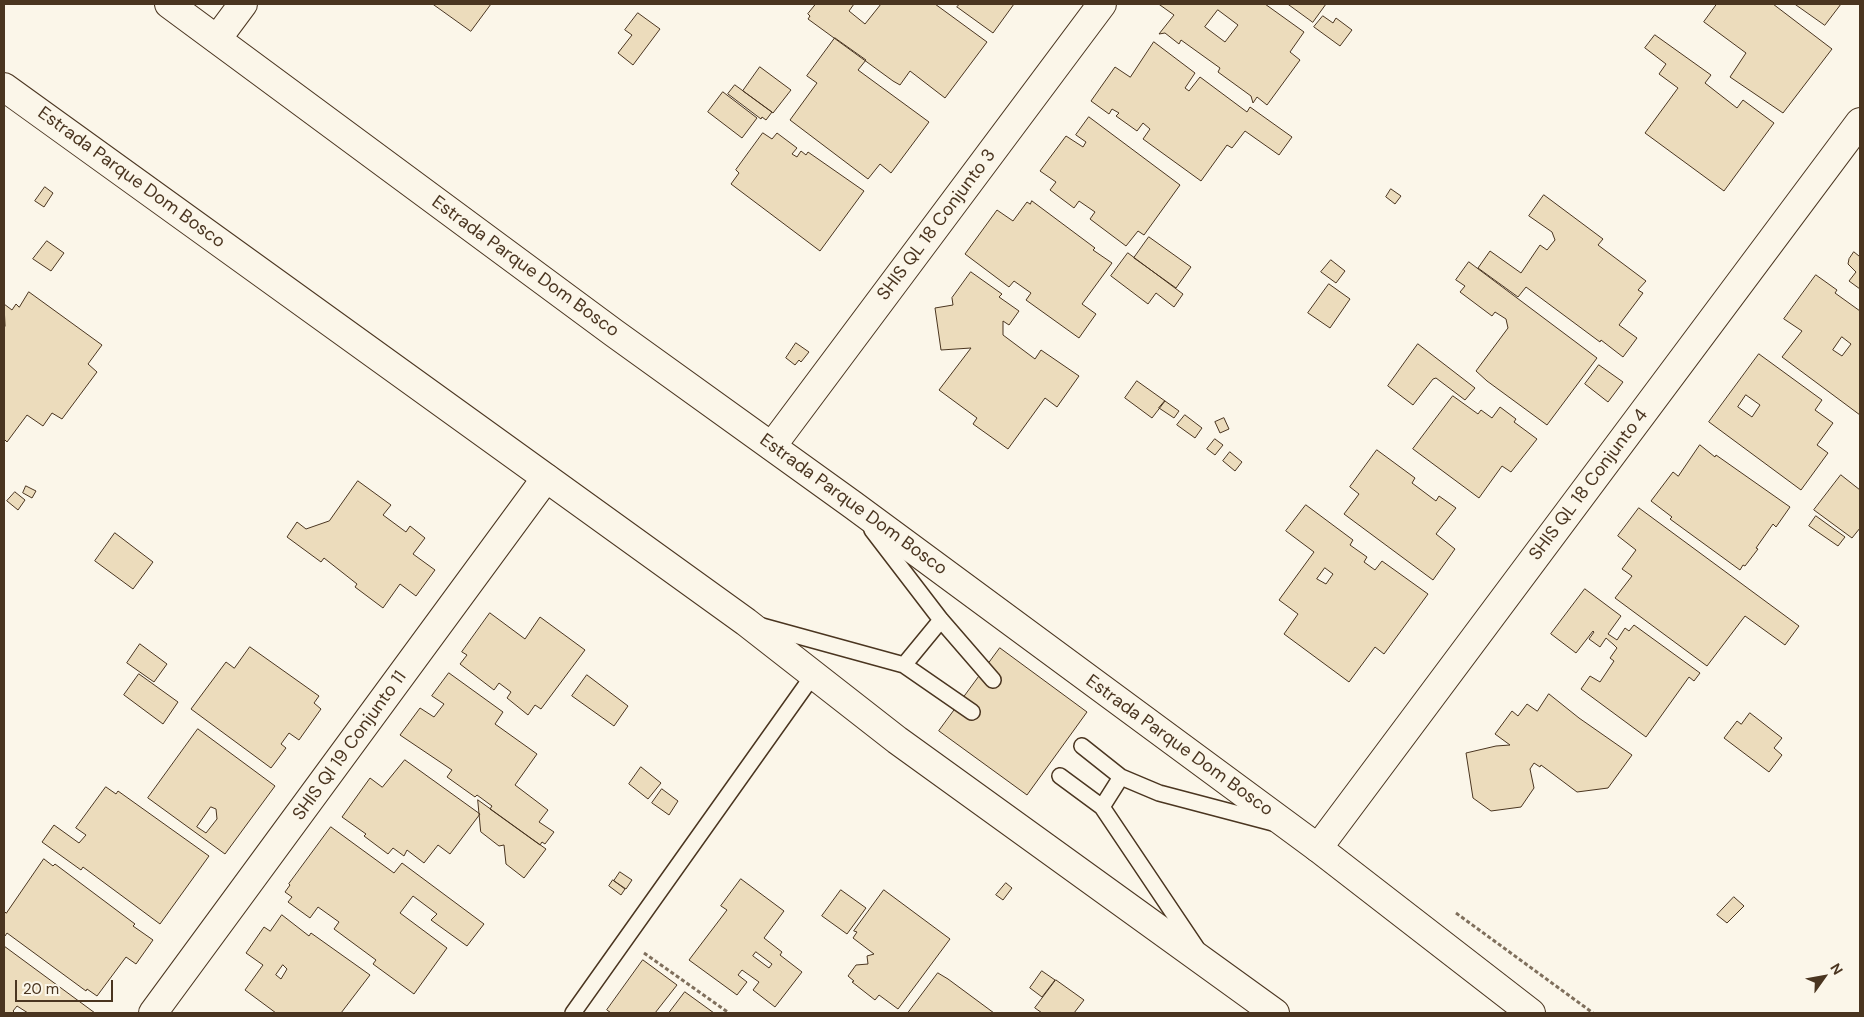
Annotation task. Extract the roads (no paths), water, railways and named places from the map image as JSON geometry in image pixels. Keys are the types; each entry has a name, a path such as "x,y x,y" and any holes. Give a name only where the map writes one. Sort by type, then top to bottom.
{"main road":[{"name":"Estrada Parque Dom Bosco","path":"169,4 614,333 853,505 1318,848 1531,1013"},
{"path":"217,38 243,4"},
{"name":"SHIS QL 18 Conjunto 3","path":"772,446 1102,4"},
{"name":"Estrada Parque Dom Bosco","path":"4,87 746,622 897,740 1275,1013"},
{"name":"SHIS QL 18 Conjunto 4","path":"1318,848 1860,122"},
{"name":"SHIS QI 19 Conjunto 11","path":"154,1013 546,478"}],"lane":[{"path":"853,505 941,620 993,680"},
{"path":"904,665 941,620"},
{"path":"746,622 904,665 972,712"},
{"path":"573,1013 814,674"},
{"path":"1082,746 1121,777 1159,793 1289,827"},
{"path":"1060,776 1102,806 1206,962"},
{"path":"1102,806 1121,777"}]}
